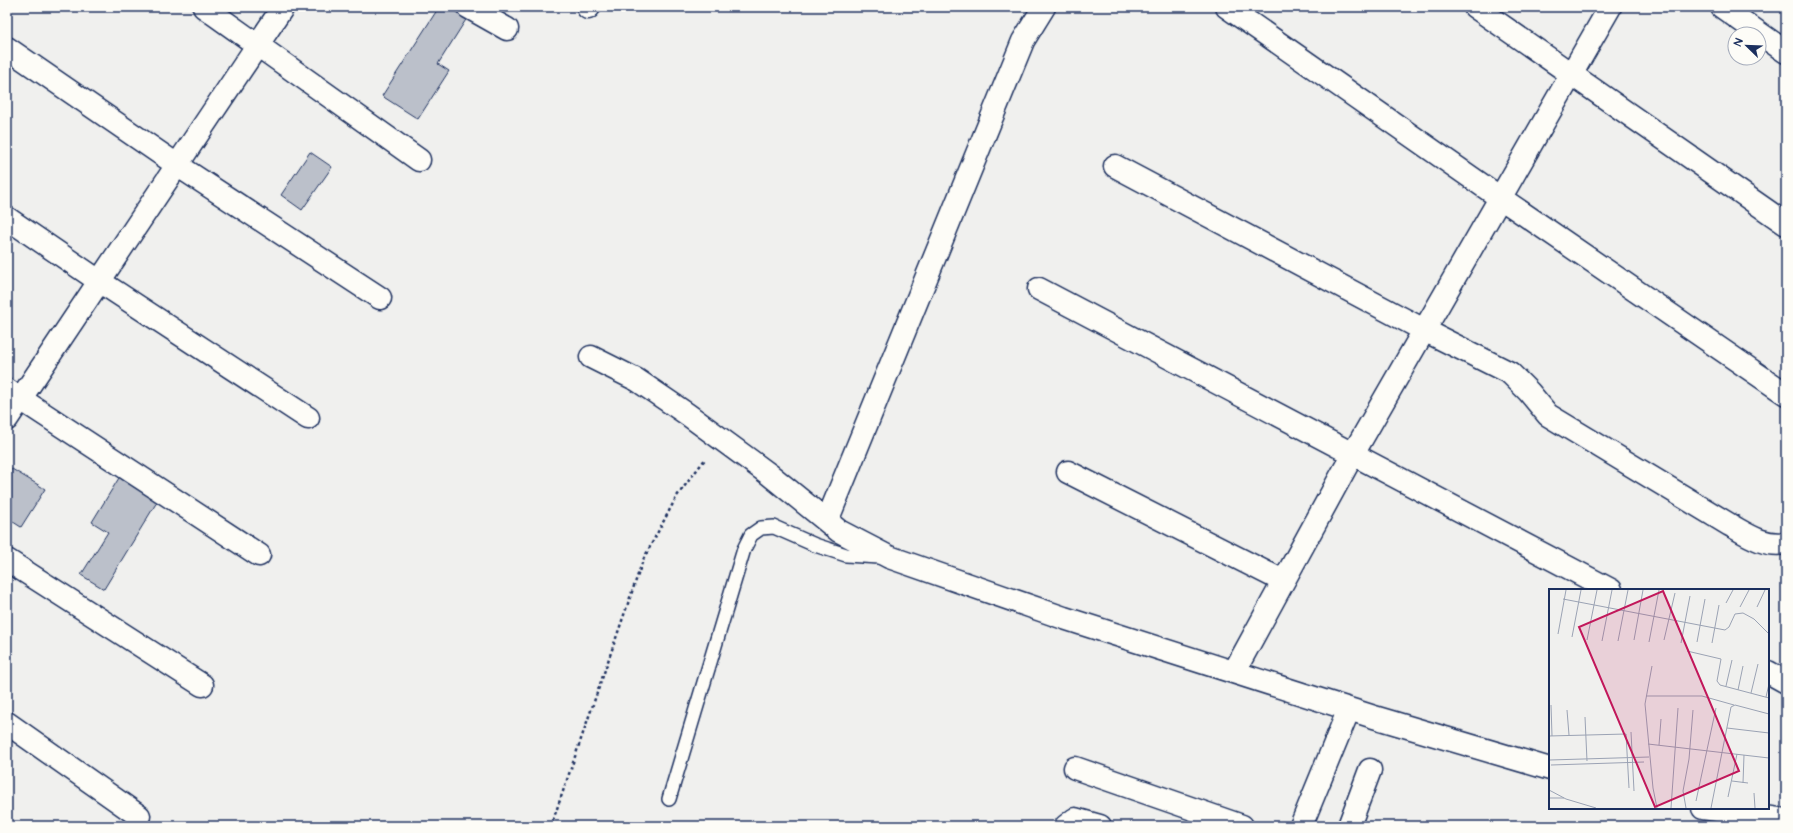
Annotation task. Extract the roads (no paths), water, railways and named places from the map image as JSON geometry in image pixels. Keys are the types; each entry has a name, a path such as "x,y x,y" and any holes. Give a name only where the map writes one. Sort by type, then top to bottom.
{"street":[{"path":"204,7 419,160"},
{"path":"7,419 13,395 99,281 283,7"},
{"path":"468,7 507,29"},
{"path":"827,521 1023,41 1044,7"},
{"path":"1227,7 1499,197 1786,394"},
{"path":"1475,7 1786,224"},
{"path":"1234,672 1353,454 1499,197 1610,7"},
{"path":"1722,7 1786,52"},
{"path":"7,48 177,165 380,298"},
{"path":"1115,166 1424,330 1510,373 1529,392 1548,415 1730,525 1760,541 1776,545 1786,543"},
{"path":"7,218 99,281 308,418"},
{"path":"1039,289 1609,589"},
{"path":"591,357 637,380 688,414 839,530 889,557 1064,618 1349,709 1549,768"},
{"path":"13,395 260,555"},
{"path":"1068,472 1284,581"},
{"path":"7,560 202,685"},
{"path":"1769,673 1786,682"},
{"path":"1301,826 1349,709"},
{"path":"7,722 139,816"},
{"path":"1076,768 1242,826"},
{"path":"1349,826 1370,770"},
{"path":"1710,809 1786,820"},
{"path":"1066,826 1075,819 1100,826"}],"lane":[{"path":"669,799 744,549 751,535 761,528 774,527 815,545 846,555 889,557"}]}
